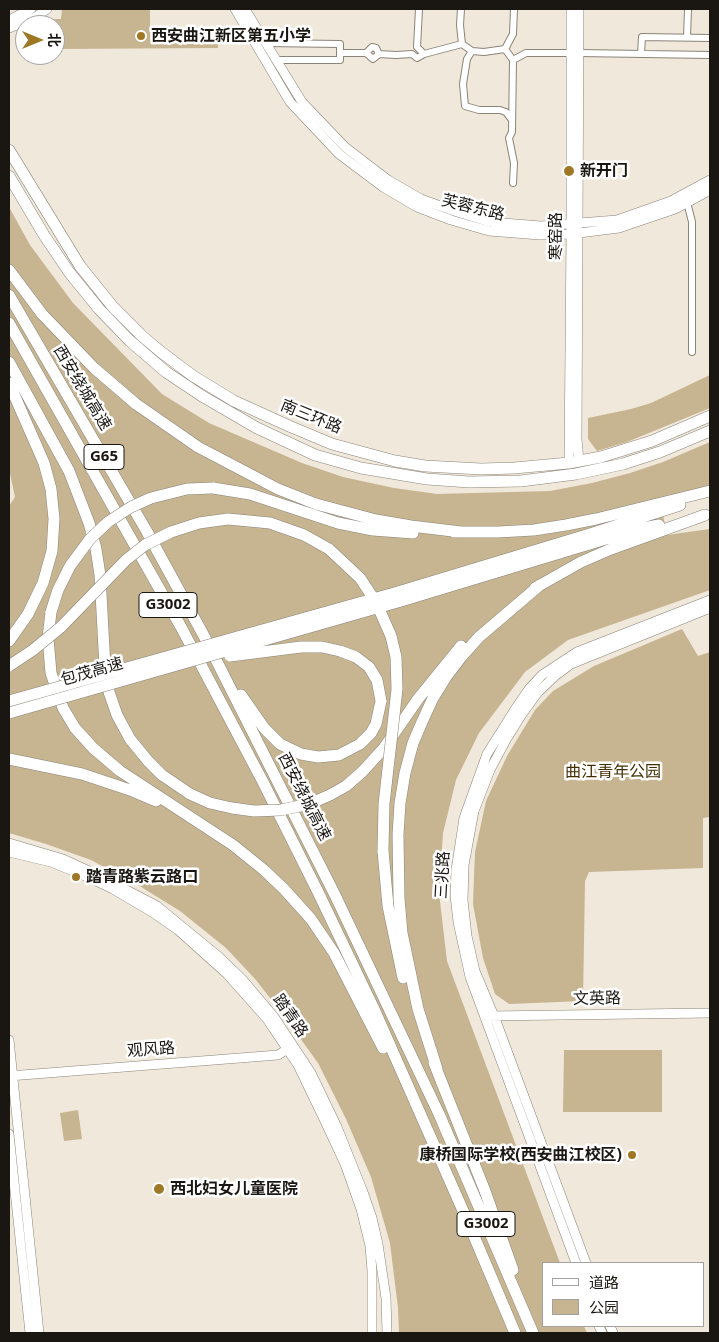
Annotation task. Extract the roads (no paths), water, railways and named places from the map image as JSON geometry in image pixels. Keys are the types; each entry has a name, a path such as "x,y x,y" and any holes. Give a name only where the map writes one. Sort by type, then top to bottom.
{"highway":[{"name":"南三环路","path":"9,150 69,250 113,308 161,352 193,376 234,401 332,444 395,462 481,469 574,462 601,457 652,441 710,416"},
{"name":"南三环路","path":"9,176 69,272 99,309 130,341 166,372 202,396 257,428 315,454 361,468 426,479 469,482 521,481 576,474 623,464 660,452 710,431"},
{"path":"9,270 42,314 94,368 136,404 198,447 278,489 316,504 376,520 461,532"},
{"name":"西安绕城高速","path":"9,295 204,636 335,895 439,1114 534,1333"},
{"name":"西安绕城高速","path":"9,323 135,545 263,782 360,980 515,1333"},
{"path":"9,362 69,471 93,534 101,588 105,667 109,692 117,714 130,739 162,775 190,794 210,803 232,808 254,811 281,810 309,804 346,786 384,748 418,699 456,651 501,611 540,585 581,562 611,549 708,515"},
{"path":"9,384 44,463 51,489 54,519 52,551 43,583 28,614 9,641"},
{"path":"441,1161 347,977 312,920 259,865 233,845 120,772 92,748 75,728 63,708 51,673 48,638 51,612 58,590 70,566 90,539 108,522 131,507 151,498 187,489 213,488 250,494 320,518 373,530 408,533 498,532 566,525 710,492"},
{"path":"184,664 400,597 655,514 710,492"},
{"path":"9,700 400,597 639,530 708,515"},
{"path":"9,666 33,650 61,627 126,560 145,545 171,532 199,523 228,519 270,523 304,535 329,549 360,578 382,613 393,642 397,666 397,695 384,804 384,851 388,906 399,964 411,1002 485,1190 534,1333"},
{"path":"437,1069 416,1001 402,934 398,879 398,835 400,803 405,773 411,748 422,722 433,698 450,672 479,637 540,585"},
{"name":"G65","path":"184,664 291,647 331,649 350,654 369,667 377,680 381,701 374,729 355,748 329,756 313,756 297,752 280,744 264,728 239,693 204,636"},
{"name":"包茂高速","path":"9,712 184,664"},
{"path":"9,759 62,769 106,781 150,798 198,822"}],"street":[{"path":"9,14 30,9"},
{"path":"9,20 30,9"},
{"path":"9,28 36,17 47,9"},
{"name":"芙蓉东路","path":"235,9 290,102 339,154 383,187 417,207 451,220 489,230 540,234 575,233 619,228 675,209 710,190"},
{"name":"芙蓉东路","path":"245,9 302,102 345,148 388,180 421,199 490,222 540,226 617,220 671,201 710,180"},
{"path":"412,54 417,47 419,9"},
{"path":"461,9 462,44 472,51 484,52 505,48 514,34 514,9"},
{"name":"寒窑路","path":"571,9 575,53 578,439 574,462"},
{"name":"寒窑路","path":"575,53 579,9"},
{"path":"688,9 688,37"},
{"path":"641,54 642,37 710,38"},
{"path":"265,43 340,44 340,60 275,60"},
{"path":"340,53 366,53 373,59 379,54 396,56 412,54 417,58 424,54 462,44"},
{"path":"417,47 424,54"},
{"path":"505,48 513,60 512,132 509,138 514,163 514,183"},
{"path":"472,51 467,59 463,84 465,106 479,110 500,110 506,112 512,120"},
{"path":"513,60 526,52 710,55"},
{"path":"688,202 692,222 692,352"},
{"name":"三兆路","path":"586,1262 490,1019 470,977 458,922 455,895 457,861 464,818 487,754 529,689 542,674 592,645 710,600"},
{"name":"三兆路","path":"576,1262 490,1019 467,936 464,865 474,811 490,770 522,714 538,692 555,676 572,664 710,608"},
{"name":"踏青路","path":"9,843 63,859 157,906 200,940 242,978 274,1017 291,1048 345,1164 361,1209 371,1254 372,1333"},
{"name":"踏青路","path":"9,852 51,862 85,876 128,898 178,930 246,993 311,1073 336,1127 372,1218 385,1289 387,1333"},
{"name":"文英路","path":"490,1019 710,1013"},
{"name":"文英路","path":"490,1019 710,1018"},
{"path":"9,1040 11,1076 39,1333"},
{"name":"观风路","path":"11,1076 278,1055 291,1048"},
{"path":"9,1134 30,1333"}],"place":[{"name":"西安曲江新区第五小学","path":"141,36"},
{"name":"新开门","path":"569,171"},
{"name":"踏青路紫云路口","path":"76,877"},
{"name":"康桥国际学校(西安曲江校区)","path":"632,1155"},
{"name":"西北妇女儿童医院","path":"159,1189"}],"park label":[{"name":"曲江青年公园","path":"613,772"}]}
